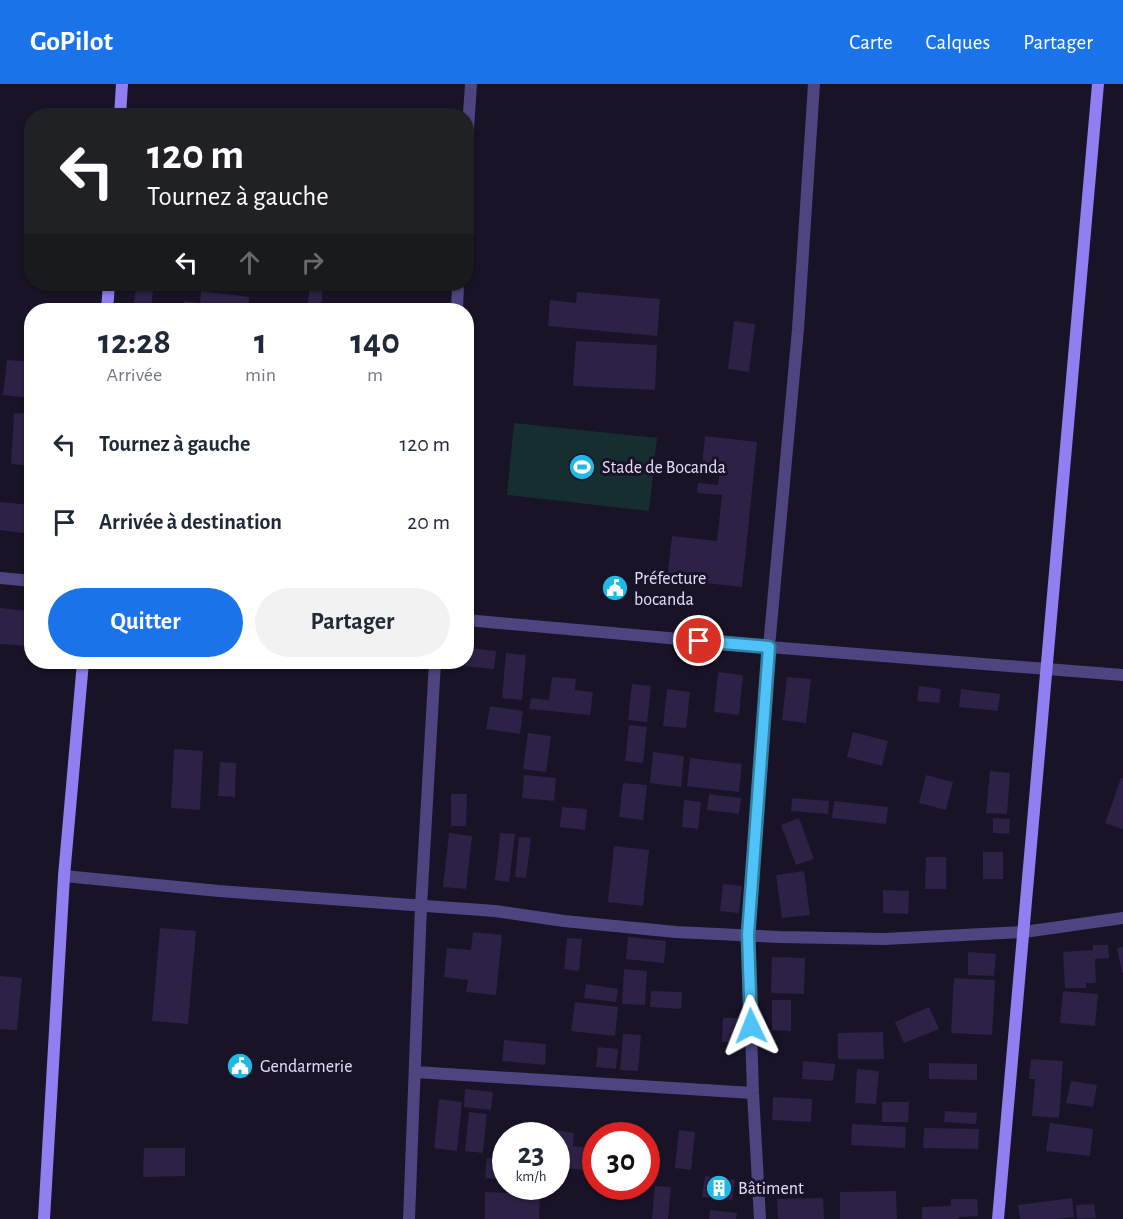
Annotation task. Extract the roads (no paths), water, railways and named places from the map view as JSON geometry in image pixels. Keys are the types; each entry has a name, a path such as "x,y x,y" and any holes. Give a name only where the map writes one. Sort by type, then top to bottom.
{"street":[{"path":"120,108 122,84"},
{"path":"469,108 471,84"},
{"path":"760,1219 748,935 769,647 798,329 814,84"},
{"path":"998,1219 1098,84"},
{"path":"0,578 24,580"},
{"path":"474,621 1123,675"},
{"path":"44,1219 64,876 82,669"},
{"path":"409,1219 421,906 435,669"},
{"path":"64,876 219,891 495,911 564,921 676,932 748,935 884,939 1024,932 1123,918"},
{"path":"415,1072 753,1093"}],"place":[{"name":"Stade de Bocanda","path":"582,467"},
{"name":"Préfecture bocanda","path":"615,588"},
{"name":"Gendarmerie","path":"240,1066"},
{"name":"Bâtiment","path":"719,1188"}]}
